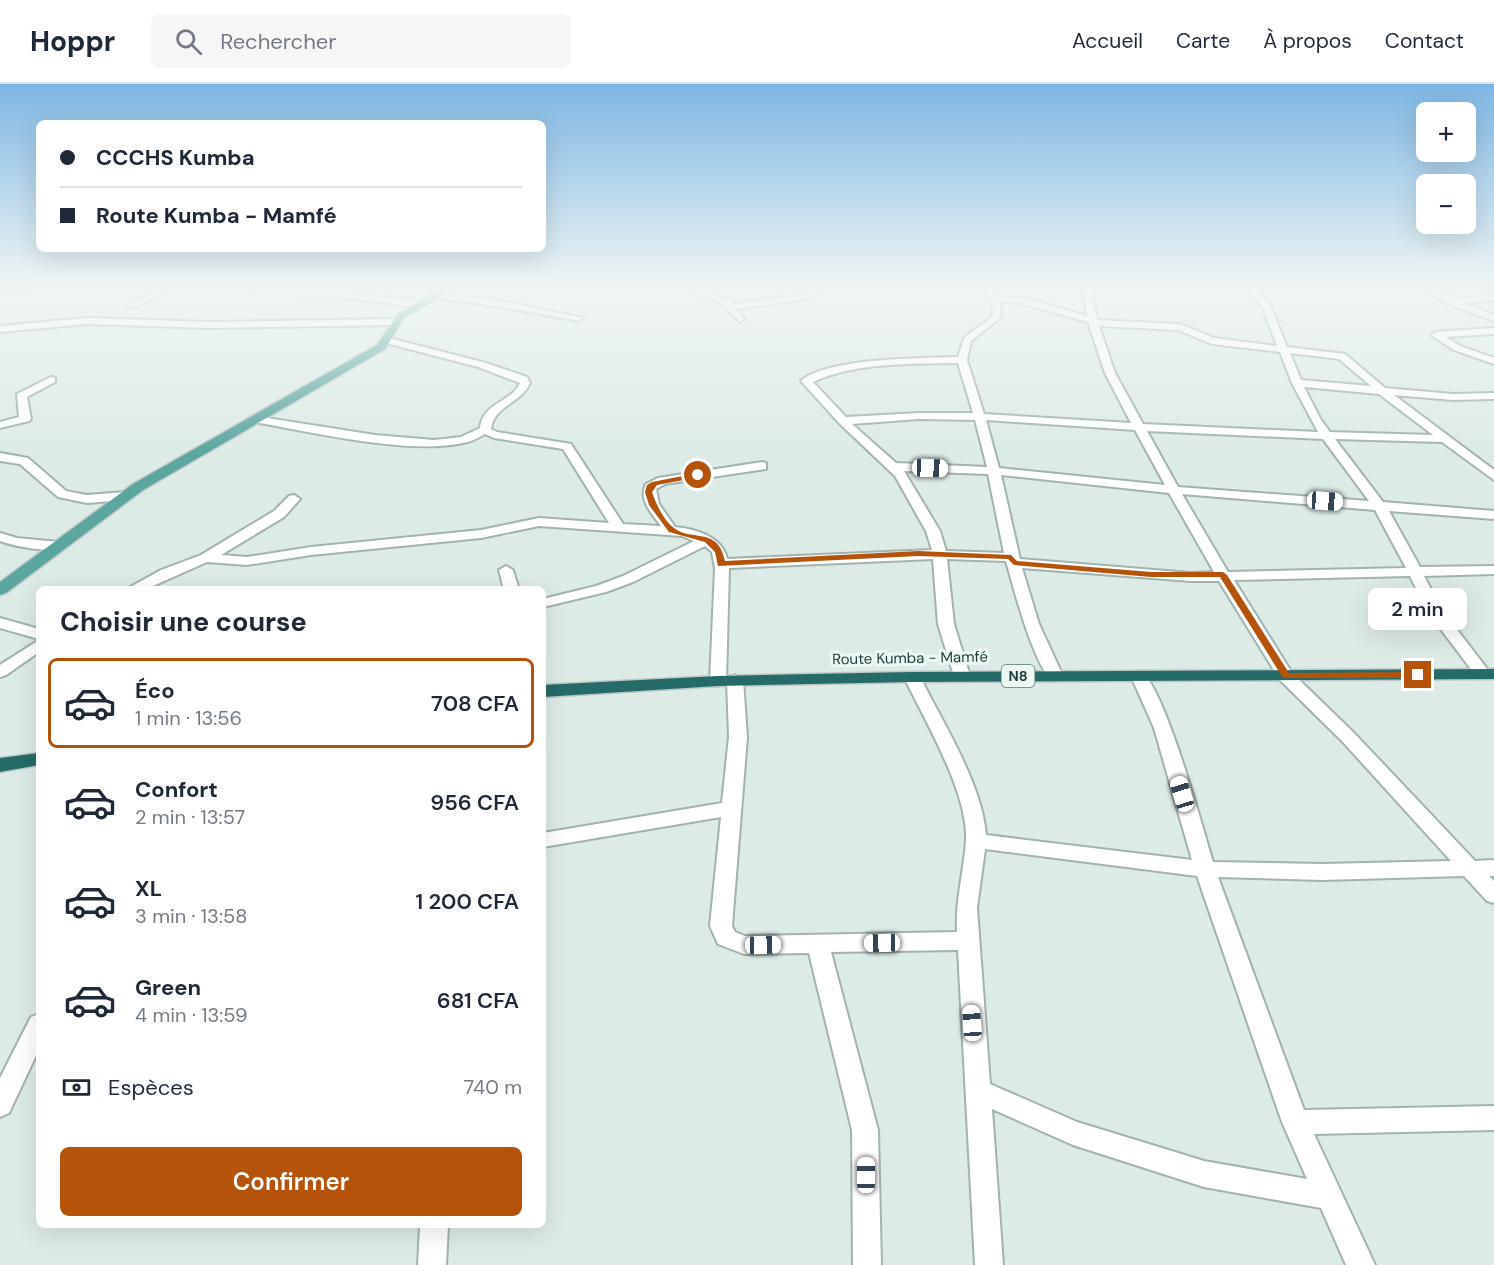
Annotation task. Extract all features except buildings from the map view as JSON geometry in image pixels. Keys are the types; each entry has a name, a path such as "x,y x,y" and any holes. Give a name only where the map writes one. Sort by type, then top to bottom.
{"highway":[{"name":"Route Kumba - Mamfé","path":"546,691 726,681 962,676 1489,674"},
{"path":"0,765 36,759"}],"main road":[{"path":"0,590 125,496 207,445 361,360 387,342"}],"street":[{"path":"254,419 375,438 434,443 463,440 485,430 490,413 523,390 525,383 523,379 482,365 393,342"},
{"path":"966,342 962,360 980,415 1013,560 1031,624 1055,676"},
{"path":"1098,342 1103,358 1174,490 1223,575 1286,676 1348,736 1494,896"},
{"path":"1231,342 1344,357 1381,390 1494,476"},
{"path":"1282,342 1297,383 1326,435 1388,518 1435,611 1489,674"},
{"path":"1450,342 1475,355 1494,361"},
{"path":"1475,355 1494,354"},
{"path":"962,360 887,364 837,371 807,379 806,383 843,421 894,467 933,531 939,555 946,624 962,676"},
{"path":"0,425 25,419 27,417 21,396 51,380"},
{"path":"1297,383 1453,397 1494,396"},
{"path":"843,421 906,416 980,415 1140,426 1446,439"},
{"path":"485,430 494,435 567,446 591,480 618,527"},
{"path":"0,457 24,461 62,494 87,499 125,496"},
{"path":"671,531 653,505 648,492 650,487 663,481 762,466"},
{"path":"894,467 994,471 1174,490 1494,515"},
{"path":"141,586 206,558 279,514 294,499"},
{"path":"206,558 247,561 311,551 481,534 539,522 671,531 707,540 719,552 721,564 726,681 738,737 721,926 726,938 744,945 968,941"},
{"path":"0,537 22,543 59,546"},
{"path":"546,602 601,589 628,579 707,540"},
{"path":"721,564 939,555 1013,560 1151,575 1494,570"},
{"path":"506,570 511,586"},
{"path":"0,623 36,633"},
{"path":"0,672 36,647"},
{"path":"1139,676 1163,728 1205,869 1295,1122 1361,1265"},
{"path":"912,677 971,802 976,841 966,908 989,1265"},
{"path":"546,839 733,808"},
{"path":"976,841 1205,869 1322,872 1494,868"},
{"path":"818,944 865,1130 867,1265"},
{"path":"0,1106 36,1030"},
{"path":"977,1090 1073,1133 1204,1174 1329,1196"},
{"path":"1295,1122 1494,1118"},
{"path":"432,1265 434,1228"}],"route":[{"path":"698,475 663,481 650,487 648,492 653,505 671,531 685,532 707,540 719,552 721,564 918,554 1011,557 1014,563 1151,575 1223,575 1286,676 1418,675"}]}
